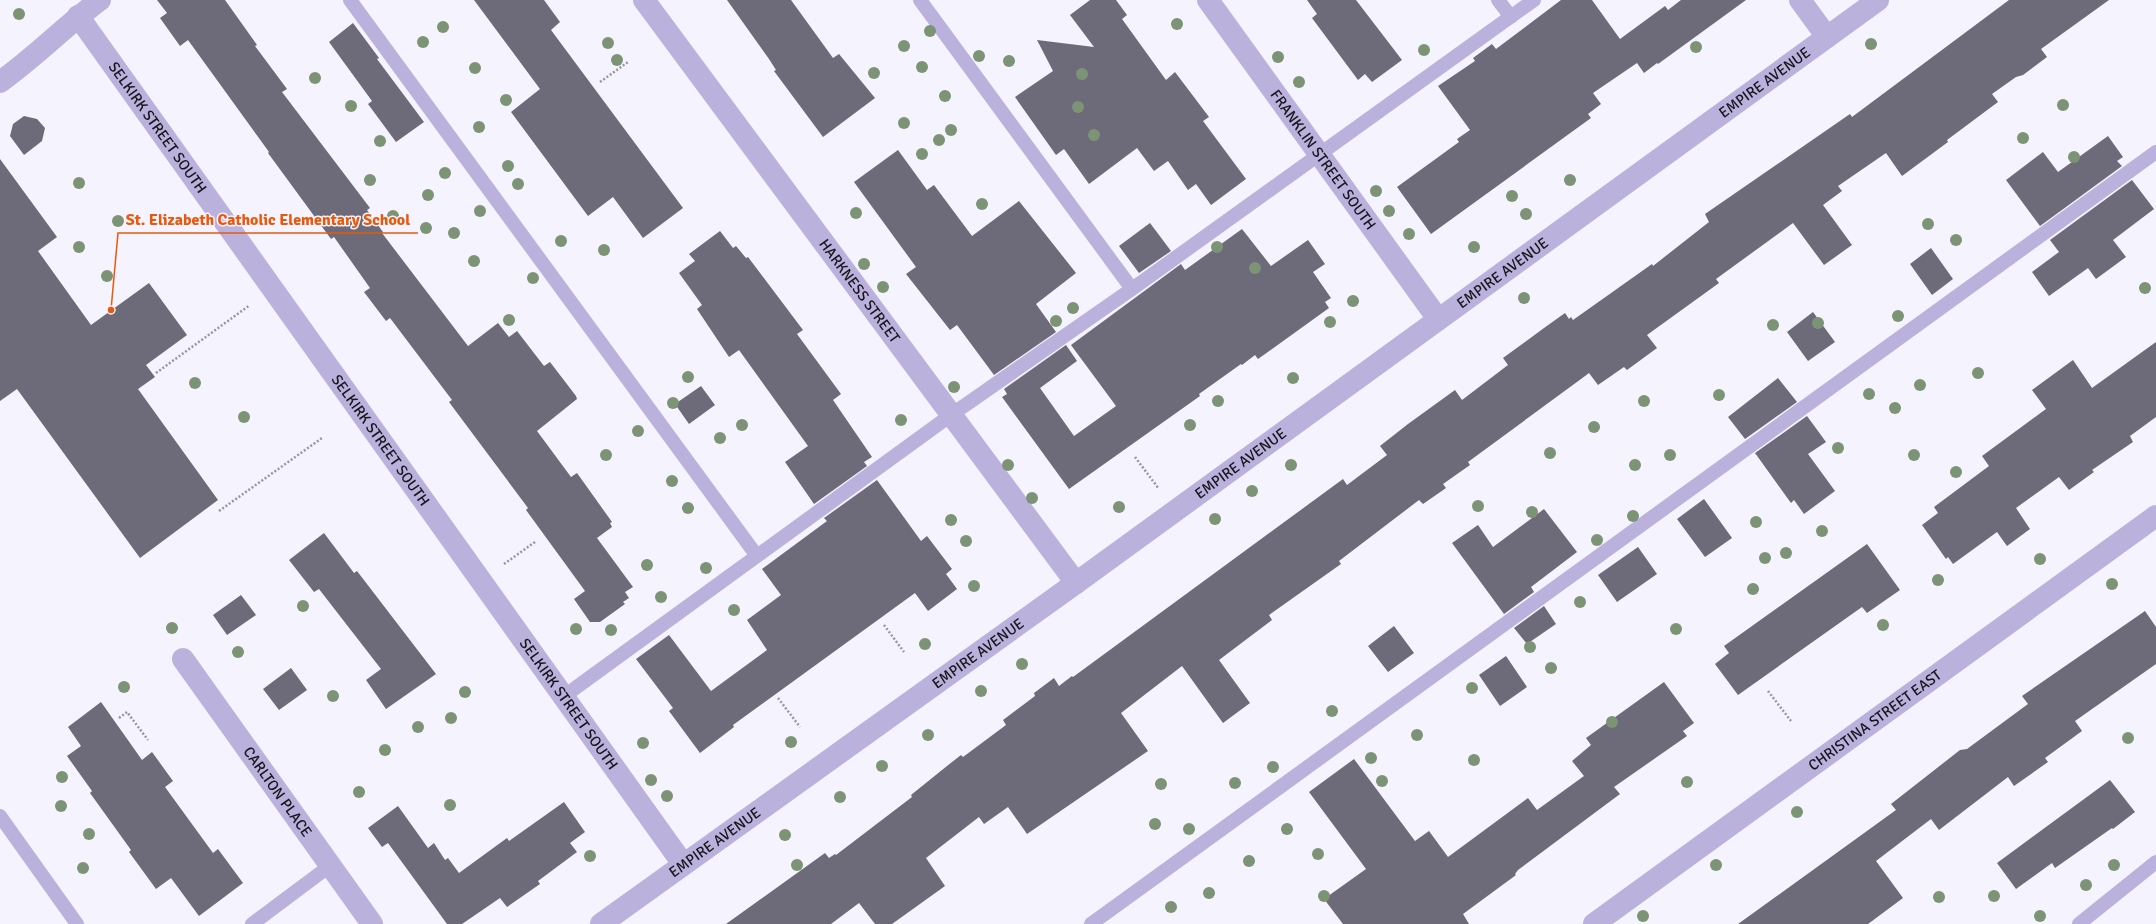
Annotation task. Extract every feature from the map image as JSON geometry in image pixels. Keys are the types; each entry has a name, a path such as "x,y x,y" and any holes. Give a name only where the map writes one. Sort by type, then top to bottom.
{"street":[{"name":"HARKNESS STREET","path":"644,0 1076,583"},
{"name":"FRANKLIN STREET SOUTH","path":"1208,0 1438,319"},
{"path":"1800,0 1827,37"},
{"name":"EMPIRE AVENUE","path":"601,924 1076,583 1878,0"},
{"path":"0,82 16,71 97,1"},
{"name":"SELKIRK STREET SOUTH","path":"78,16 271,290 683,864"},
{"name":"CHRISTINA STREET EAST","path":"1594,924 2156,516"},
{"name":"CARLTON PLACE","path":"183,659 372,924"}],"lane":[{"path":"350,0 757,556"},
{"path":"920,0 1132,289"},
{"path":"1498,0 1511,17"},
{"path":"563,697 951,415 1132,289 1534,0"},
{"path":"1091,924 2156,152"},
{"path":"0,816 77,924"},
{"path":"2079,924 2156,862"},
{"path":"252,924 331,866"}],"path":[{"path":"600,82 628,62"},
{"path":"156,373 271,290"},
{"path":"219,511 322,438"},
{"path":"1135,457 1174,511"},
{"path":"480,581 535,542"},
{"path":"884,625 904,652"},
{"path":"1768,691 1791,721"},
{"path":"778,698 800,727"},
{"path":"119,718 126,712 148,740"}],"building":[{"path":"157,0 225,0 257,45 255,46 287,89 282,92 370,208 367,210 383,232 382,233 468,346 498,323 509,337 517,331 544,366 550,362 577,399 537,431 571,477 577,473 612,522 610,523 612,527 597,538 633,587 625,592 629,598 623,602 625,604 600,622 590,622 574,599 585,591 526,510 528,508 449,402 452,400 390,318 386,321 364,292 370,288 334,237 331,239 188,40 180,46 160,18 167,13"},
{"path":"474,0 544,0 560,22 551,30 683,208 643,238 613,197 588,216 511,112 540,89"},
{"path":"727,0 791,0 833,58 839,54 875,98 823,137 774,71 776,70 769,59"},
{"path":"1090,0 1116,0 1127,15 1122,19 1166,80 1175,72 1209,117 1203,121 1246,179 1211,205 1196,184 1188,190 1168,161 1154,171 1137,148 1089,184 1064,149 1056,155 1015,97 1053,71 1037,40 1094,47 1070,15"},
{"path":"1307,0 1356,0 1402,60 1372,82 1365,74 1358,80 1312,18 1317,14"},
{"path":"1561,0 1592,0 1620,39 1665,6 1668,10 1681,0 1746,0 1644,73 1637,63 1593,93 1601,104 1588,114 1591,118 1431,234 1397,187 1459,142 1457,139 1470,130 1438,86 1475,61 1473,58 1492,44 1496,49"},
{"path":"2009,0 2109,0 2041,49 2047,57 2023,75 2016,77 1992,94 1998,102 1902,176 1886,153 1838,186 1842,191 1823,205 1852,245 1824,265 1793,223 1716,279 1719,283 1647,335 1657,348 1627,370 1624,367 1598,385 1589,373 1468,462 1470,465 1443,484 1446,488 1423,504 1419,500 1339,561 1341,564 1269,615 1272,620 1219,660 1250,703 1223,723 1182,666 1121,713 1148,751 1027,834 1008,807 984,824 979,817 926,858 945,886 892,924 875,924 859,903 831,924 726,924 825,853 829,858 835,854 836,855 912,797 911,795 961,755 963,757 1006,725 1003,720 1035,696 1034,693 1054,678 1059,686 1072,676 1073,677 1343,479 1347,485 1387,455 1380,446 1408,424 1455,390 1462,400 1508,365 1503,358 1565,313 1569,319 1571,317 1573,320 1652,264 1653,266 1709,222 1705,214 1850,114 1852,117"},
{"path":"353,23 379,58 377,59 424,122 396,142 368,104 372,101 329,42"},
{"path":"24,116 37,119 45,128 42,141 24,155 10,136 13,124"},
{"path":"2108,136 2123,157 2117,161 2122,166 2040,226 2006,180 2043,152 2058,172"},
{"path":"898,150 927,190 934,185 972,236 1019,201 1076,273 1036,304 1056,332 994,375 957,325 950,330 906,274 916,267 854,182"},
{"path":"0,159 57,237 38,251 91,325 149,283 187,335 146,365 155,377 138,389 218,500 140,558 17,389 0,401"},
{"path":"2132,180 2154,209 2113,240 2126,257 2096,279 2088,268 2049,296 2032,272 2059,252 2050,240"},
{"path":"1150,223 1171,251 1139,273 1119,246"},
{"path":"1242,229 1271,266 1308,240 1325,264 1313,272 1331,298 1325,302 1329,308 1258,359 1255,355 1242,365 1241,364 1199,394 1200,396 1069,489 1002,397 1007,394 1004,389 1066,345 1077,361 1040,388 1074,436 1116,406 1071,345 1181,264 1185,270"},
{"path":"720,231 733,248 736,246 746,258 748,257 803,330 797,334 841,394 833,400 872,457 864,462 867,466 814,504 785,462 808,446 739,350 729,357 697,309 702,305 679,273 695,261 689,254"},
{"path":"1931,248 1953,279 1932,295 1910,264"},
{"path":"1813,312 1835,342 1808,361 1787,332"},
{"path":"2156,342 2156,417 2130,436 2133,442 2092,470 2094,472 2069,490 2059,477 2016,508 2030,529 2007,546 1997,532 1953,564 1948,557 1946,559 1922,525 1938,513 1934,507 1989,466 1982,456 2046,409 2032,390 2073,360 2092,388"},
{"path":"1778,378 1797,402 1745,439 1728,417"},
{"path":"701,386 715,405 689,424 675,404"},
{"path":"1807,416 1826,442 1808,454 1835,491 1804,514 1794,500 1791,503 1755,453"},
{"path":"877,480 921,541 927,536 952,569 946,574 957,589 928,611 915,593 733,725 734,727 700,753 669,711 673,708 636,659 669,635 711,691 767,650 747,620 781,595 762,569 827,521 824,518"},
{"path":"1704,499 1732,538 1705,557 1677,519"},
{"path":"1544,509 1577,552 1531,587 1534,592 1504,614 1452,543 1478,525 1493,547"},
{"path":"324,533 354,573 357,571 436,674 386,709 366,680 381,669 319,589 314,592 289,560"},
{"path":"1867,544 1900,590 1867,613 1862,607 1738,695 1715,664 1729,653 1724,646"},
{"path":"1638,547 1657,574 1617,602 1598,575"},
{"path":"241,595 256,615 227,635 213,615"},
{"path":"1544,606 1556,624 1527,644 1514,628"},
{"path":"2145,611 2156,627 2156,664 2075,721 2082,731 2045,758 2048,762 2014,786 2008,777 1939,830 1931,819 1876,861 1903,898 1868,924 1738,924 1896,810 1891,804 1960,750 1967,749 2028,704 2022,696"},
{"path":"1394,626 1414,653 1388,672 1368,646"},
{"path":"1506,656 1527,687 1500,706 1479,675"},
{"path":"291,668 307,690 279,710 263,689"},
{"path":"1664,682 1694,723 1683,731 1687,736 1614,787 1620,794 1518,870 1515,874 1516,875 1463,914 1469,924 1343,924 1324,899 1366,869 1309,792 1354,759 1415,841 1429,831 1448,857 1528,798 1537,810 1584,776 1572,761 1591,745 1586,738"},
{"path":"101,702 142,760 152,752 173,781 165,787 213,853 218,849 243,883 199,916 171,878 156,889 129,852 131,850 90,793 92,791 67,756 81,746 68,727"},
{"path":"2110,780 2135,812 2113,829 2112,828 2055,868 2052,863 2016,889 1997,863"},
{"path":"564,802 585,832 570,843 577,852 538,881 540,884 507,907 500,898 462,924 447,924 388,843 382,847 368,828 398,806 428,848 434,843 445,860 448,858 459,873 507,838 509,841"}],"place":[{"name":"St. Elizabeth Catholic Elementary School","path":"111,310"}]}
